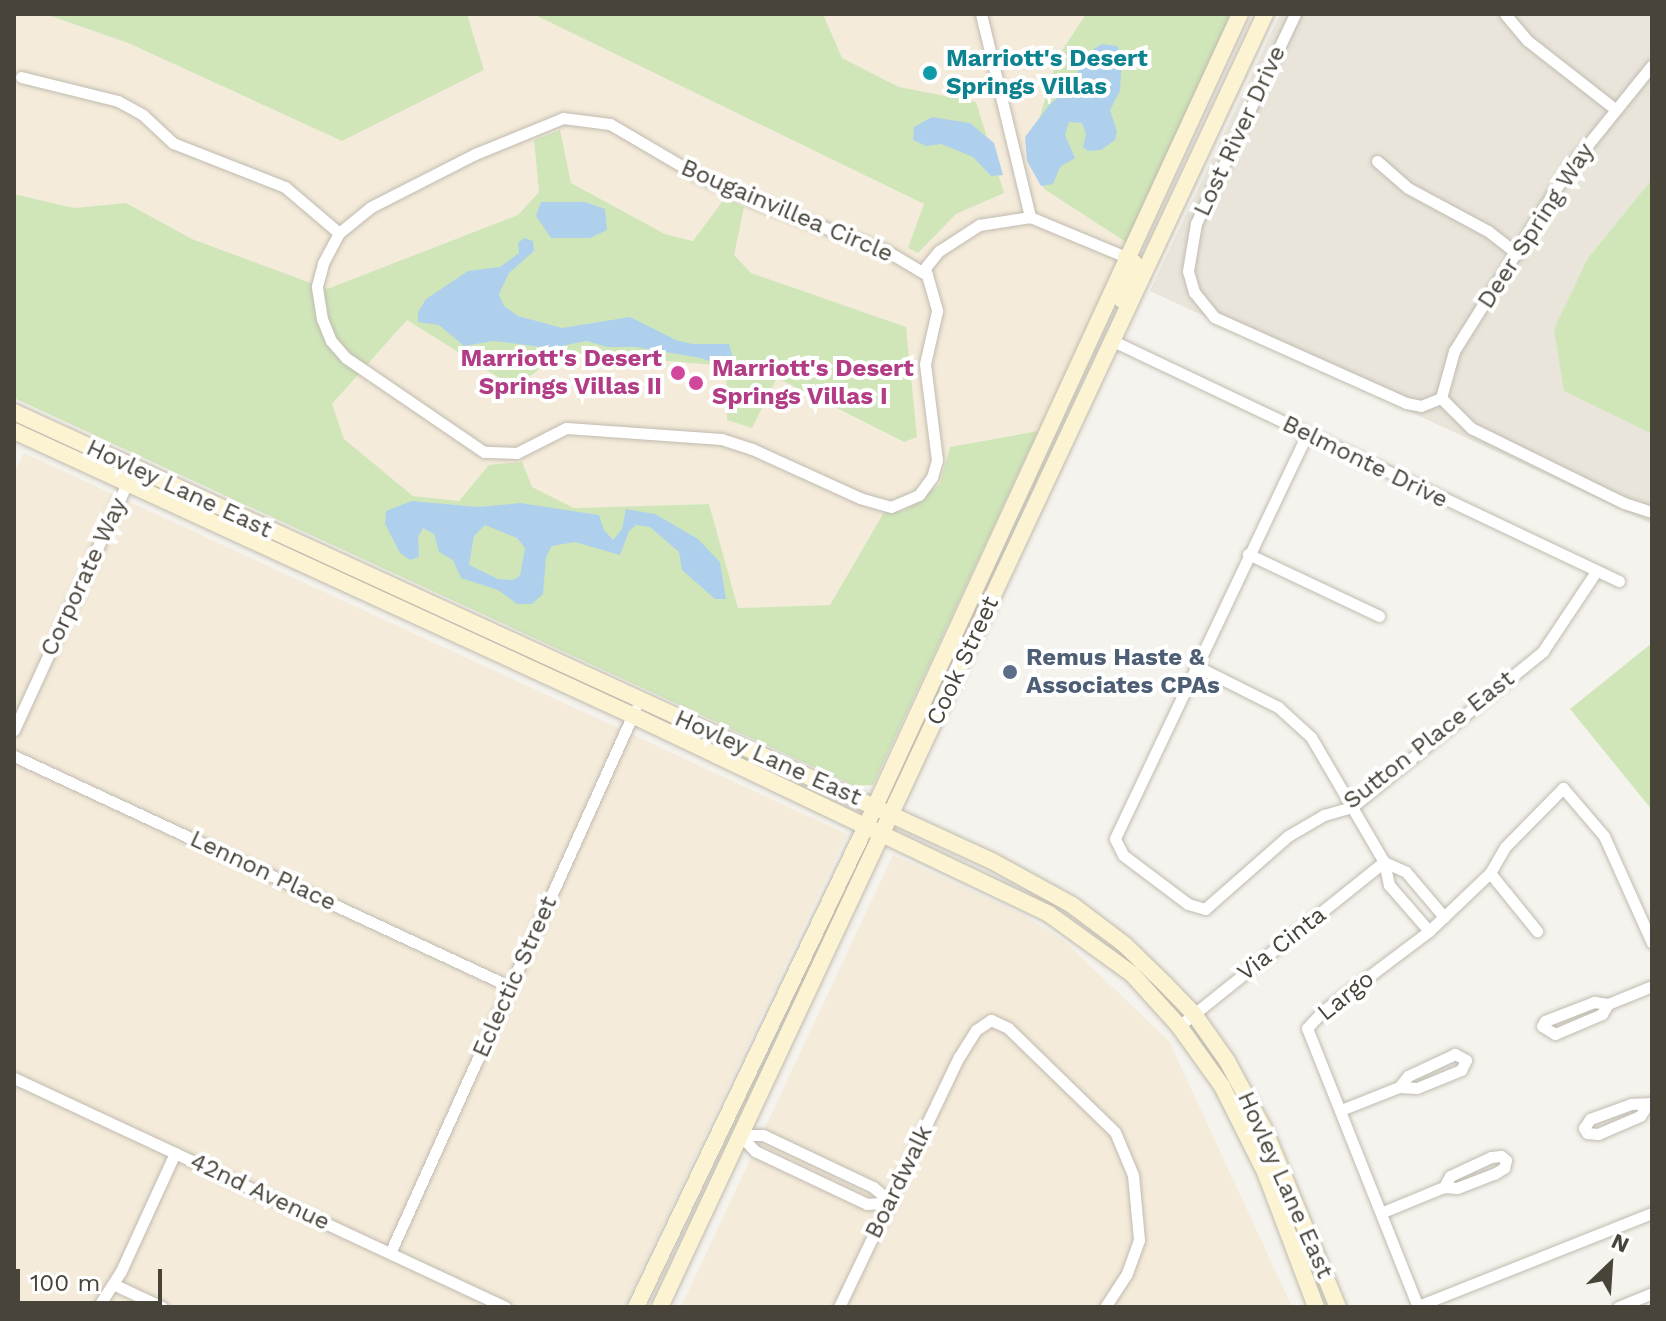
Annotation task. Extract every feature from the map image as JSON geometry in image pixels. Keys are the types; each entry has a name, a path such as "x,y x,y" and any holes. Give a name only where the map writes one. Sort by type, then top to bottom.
{"main road":[{"name":"Cook Street","path":"636,1307 875,807 1240,14"},
{"name":"Cook Street","path":"660,1307 1265,14"},
{"path":"1113,341 1133,271 1134,263 1126,257"},
{"name":"Hovley Lane East","path":"14,412 130,476 319,571 528,667 875,807 1003,866 1072,905 1125,945 1194,1014 1240,1084 1265,1131 1338,1307"},
{"name":"Hovley Lane East","path":"14,431 130,476 389,586 586,675 636,708 883,835 1049,914 1132,974 1179,1026 1222,1086 1265,1172 1316,1307"},
{"path":"985,615 979,602 1015,516 1025,479"},
{"path":"319,571 330,568 389,586"},
{"path":"528,667 542,664 586,675"},
{"path":"740,1135 746,1075"}],"street":[{"path":"981,14 1030,217"},
{"name":"Lost River Drive","path":"1295,14 1196,223 1188,271 1194,292 1214,317 1406,403 1421,406 1441,398"},
{"path":"1505,14 1528,41 1615,109"},
{"name":"Deer Spring Way","path":"1441,398 1454,351 1569,168 1652,65"},
{"path":"21,77 118,101 143,115 173,143 285,187 339,233"},
{"name":"Bougainvillea Circle","path":"563,118 610,124 697,175 753,201 885,250 927,275 937,311 925,364 937,460 932,477 919,495 891,507 860,498 752,449 721,439 566,428 517,453 484,452 346,358 331,341 322,319 317,286 323,263 339,233 371,207 475,154 543,123 563,118"},
{"path":"1377,161 1408,188 1488,231 1517,254"},
{"path":"927,275 925,268 939,251 979,225 1030,217 1126,257"},
{"name":"Belmonte Drive","path":"1113,341 1595,573 1619,581"},
{"path":"1441,398 1471,428 1624,503 1652,512"},
{"path":"1307,434 1248,554 1198,667 1278,707 1311,737 1384,862 1389,885 1429,931"},
{"name":"Corporate Way","path":"14,730 130,476"},
{"path":"1248,554 1379,616"},
{"name":"Sutton Place East","path":"1198,667 1115,839 1123,855 1188,904 1205,909 1288,836 1324,815 1352,807 1543,651 1595,573"},
{"name":"Eclectic Street","path":"390,1253 636,708"},
{"name":"Lennon Place","path":"14,756 511,987"},
{"name":"Largo","path":"1418,1306 1307,1028 1323,1011 1444,917 1490,873 1505,847 1563,788 1604,836 1652,943"},
{"path":"1384,862 1406,872 1444,917"},
{"name":"Via Cinta","path":"1179,1026 1384,862"},
{"path":"1490,873 1537,931"},
{"path":"1608,1004 1602,1014 1555,1034 1542,1026 1545,1021 1594,1002 1608,1004 1652,986"},
{"name":"Boardwalk","path":"839,1307 959,1057 976,1030 991,1020 1008,1028 1115,1132 1133,1175 1139,1240 1126,1275 1105,1307"},
{"path":"1341,1110 1399,1087 1417,1088 1461,1070 1466,1060 1455,1054 1408,1076 1399,1087"},
{"name":"42nd Avenue","path":"14,1078 505,1307"},
{"path":"1631,1104 1649,1104 1640,1116 1598,1134 1587,1133 1584,1128 1590,1119 1631,1104"},
{"path":"740,1135 763,1135 873,1187 891,1202"},
{"path":"740,1135 755,1151 867,1204 891,1202"},
{"path":"98,1307 113,1284 175,1153"},
{"path":"1383,1212 1444,1187 1457,1188 1494,1174 1504,1168 1506,1160 1501,1156 1491,1157 1450,1176 1444,1187"},
{"path":"1418,1306 1652,1213"},
{"path":"113,1284 162,1307"},
{"path":"1618,1307 1652,1293"}],"shaded area":[{"path":"14,14 45,14 128,43 342,141 484,70 467,14 533,14 924,204 908,248 918,253 956,214 1003,193 976,103 899,87 842,58 823,14 1086,14 1057,58 1044,189 1126,242 1038,431 950,447 940,484 904,511 884,512 830,605 738,608 709,504 574,508 489,466 459,501 413,496 343,439 332,404 407,320 515,388 561,352 726,366 728,420 752,427 777,378 903,442 906,327 751,273 734,256 725,199 694,241 665,234 571,183 559,130 534,140 539,192 518,215 327,289 192,239 126,203 74,208 14,194"},
{"path":"1280,14 1652,14 1652,179 1588,258 1564,391 1652,434 1652,524 1150,291"},
{"path":"24,453 847,834 624,1307 14,1307 14,474"},
{"path":"893,855 1021,914 1063,940 1169,1041 1292,1307 681,1307"}],"green space":[{"path":"45,14 467,14 484,70 342,141 128,43"},
{"path":"533,14 823,14 842,58 899,87 976,102 1004,193 956,214 918,253 908,248 924,204"},
{"path":"1086,14 1232,14 1126,242 1044,189 1030,151 1057,58"},
{"path":"560,130 571,183 665,234 693,241 725,198 744,207 734,255 751,273 906,327 917,437 904,442 777,378 752,428 727,420 726,366 561,352 515,388 407,320 332,404 344,439 413,496 459,501 489,465 522,462 532,487 574,508 709,504 738,608 830,605 884,512 904,511 940,484 950,447 1038,431 873,785 855,786 14,398 14,194 74,208 126,203 192,239 327,289 518,215 539,192 534,140"},
{"path":"1652,179 1652,434 1564,391 1554,329 1588,258"},
{"path":"1652,643 1652,810 1570,709"}],"water":[{"path":"1102,44 1117,46 1122,57 1120,91 1110,110 1117,132 1115,140 1101,150 1088,151 1083,147 1086,134 1082,123 1069,122 1065,135 1075,158 1060,167 1053,184 1041,186 1027,161 1025,137 1050,104 1069,89 1087,53"},
{"path":"932,117 970,123 994,143 1003,175 991,176 973,157 941,144 926,146 913,140 914,127"},
{"path":"541,202 585,202 605,209 607,230 590,238 551,238 536,216"},
{"path":"524,238 533,241 534,251 509,273 499,294 504,306 518,316 562,328 630,317 676,340 692,344 729,344 733,358 748,372 740,378 731,370 701,358 635,347 607,347 587,341 550,348 493,341 464,346 439,325 418,322 418,312 426,299 468,271 500,267 519,253 518,243"},
{"path":"412,501 478,507 520,503 599,515 604,530 613,540 622,529 626,509 655,514 698,539 720,562 726,599 715,599 682,570 679,552 650,527 636,525 629,531 620,555 575,542 552,546 546,557 543,594 532,604 517,604 498,590 461,578 453,560 439,552 434,534 423,528 418,537 419,557 410,560 400,553 385,524 386,511","holes":["485,525 517,538 525,548 520,576 513,580 498,579 469,565 474,536"]}],"place":[{"name":"Marriott's Desert Springs Villas","path":"930,73"},
{"name":"Marriott's Desert Springs Villas II","path":"678,373"},
{"name":"Marriott's Desert Springs Villas I","path":"696,383"},
{"name":"Remus Haste & Associates CPAs","path":"1010,672"}]}
